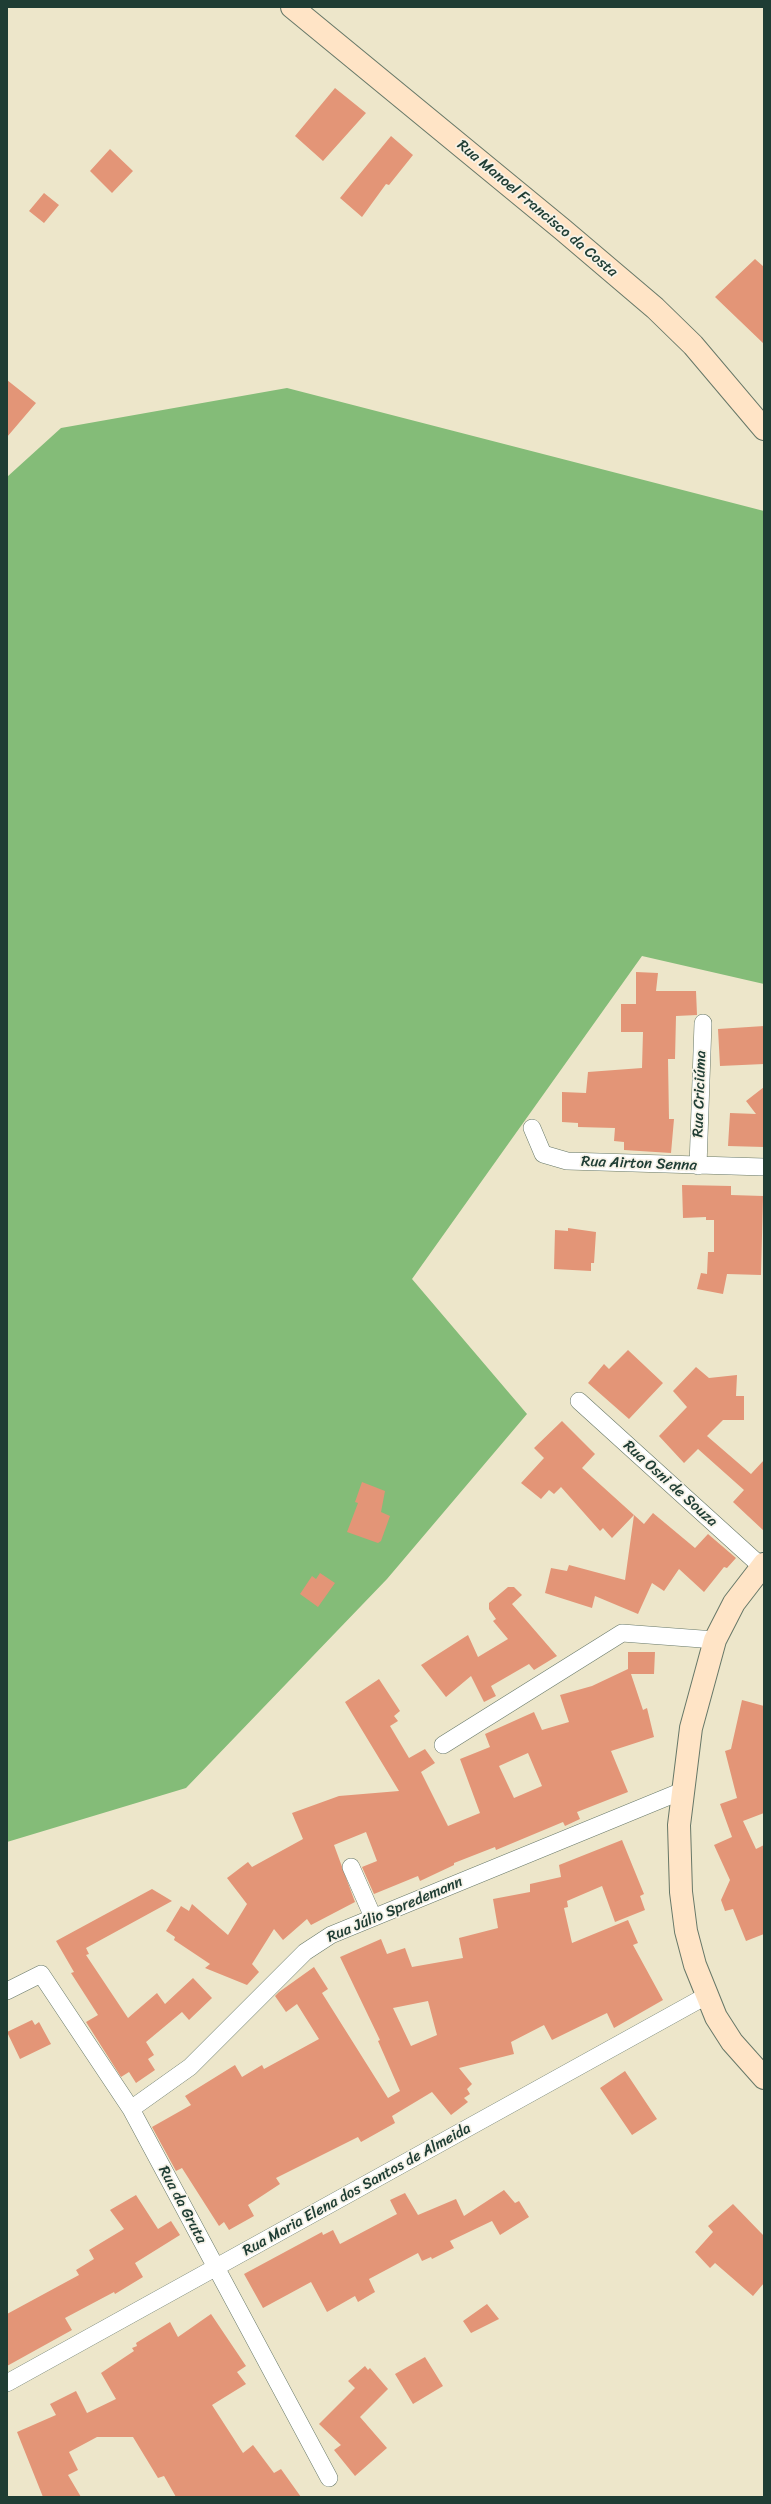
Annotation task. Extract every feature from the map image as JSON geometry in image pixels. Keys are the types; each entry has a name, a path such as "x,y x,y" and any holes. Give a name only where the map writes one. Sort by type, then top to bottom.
{"main road":[{"name":"Rua Manoel Francisco da Costa","path":"292,7 562,229 655,308 698,350 764,429"},
{"path":"763,1566 734,1603 715,1640 691,1728 679,1825 681,1892 686,1931 694,1965 706,1996 732,2042 764,2078"}],"street":[{"name":"Rua Criciúma","path":"698,1166 703,1023"},
{"name":"Rua Airton Senna","path":"532,1128 543,1154 567,1162 764,1167"},
{"name":"Rua Osni de Souza","path":"579,1401 763,1566"},
{"path":"443,1745 622,1633 715,1640"},
{"name":"Rua Júlio Spredemann","path":"131,2109 190,2067 305,1952 331,1935 682,1791"},
{"path":"351,1867 373,1917"},
{"name":"Rua da Gruta","path":"7,1991 41,1974 131,2109 329,2478"},
{"name":"Rua Maria Elena dos Santos de Almeida","path":"7,2383 706,1996"}],"green space":[{"path":"287,388 764,511 764,984 642,956 412,1279 527,1414 387,1579 186,1788 7,1842 7,477 61,428"}],"building":[{"path":"335,88 366,113 323,161 295,136"},
{"path":"391,136 413,155 389,185 386,184 362,217 340,198"},
{"path":"110,149 133,171 112,193 90,171"},
{"path":"44,193 59,205 44,223 29,211"},
{"path":"755,259 764,267 764,344 715,297"},
{"path":"7,380 36,403 7,437"},
{"path":"636,972 658,973 656,991 696,991 697,1015 676,1016 675,1059 668,1059 669,1119 674,1119 671,1153 624,1150 624,1142 614,1141 615,1128 578,1127 578,1123 562,1122 562,1092 586,1093 588,1072 642,1068 643,1032 621,1032 621,1004 636,1004"},
{"path":"764,1026 764,1064 720,1066 718,1029"},
{"path":"764,1087 764,1147 728,1146 730,1113 756,1114 746,1101"},
{"path":"682,1185 731,1186 731,1195 763,1196 761,1275 727,1274 723,1294 697,1289 701,1273 707,1274 708,1252 714,1252 714,1220 706,1220 706,1217 683,1218"},
{"path":"568,1228 596,1232 594,1263 591,1263 591,1271 554,1269 555,1230 568,1231"},
{"path":"628,1350 663,1383 629,1419 588,1383 604,1364 609,1369"},
{"path":"696,1367 709,1378 737,1375 736,1396 744,1396 744,1420 723,1420 707,1436 751,1474 764,1460 764,1531 733,1502 744,1490 698,1449 684,1463 659,1436 687,1407 673,1391"},
{"path":"562,1421 595,1454 582,1468 634,1515 612,1538 603,1528 600,1531 561,1487 554,1494 549,1490 541,1499 521,1483 544,1458 534,1448"},
{"path":"362,1482 385,1491 381,1512 390,1516 381,1541 378,1543 347,1532 358,1503 355,1502"},
{"path":"653,1513 695,1548 708,1534 736,1558 727,1568 724,1567 704,1592 679,1569 664,1591 652,1583 638,1614 595,1596 592,1608 545,1593 551,1568 567,1571 569,1565 625,1580 634,1515 644,1524"},
{"path":"320,1573 335,1583 318,1607 300,1594 312,1576 316,1579"},
{"path":"508,1587 514,1587 522,1595 512,1604 557,1656 534,1670 529,1664 491,1686 496,1696 484,1702 471,1676 446,1697 421,1665 468,1635 478,1657 508,1639 493,1621 496,1619 489,1609 489,1603"},
{"path":"628,1652 655,1652 654,1674 631,1674 643,1710 647,1708 654,1737 611,1751 628,1792 577,1812 580,1819 565,1826 563,1822 496,1850 495,1847 454,1863 454,1865 420,1881 418,1876 374,1894 362,1867 377,1861 366,1832 334,1845 355,1902 311,1925 307,1919 283,1940 274,1929 252,1964 259,1972 247,1985 205,1968 210,1964 174,1940 175,1937 166,1931 181,1906 189,1911 192,1904 228,1935 247,1904 227,1878 248,1862 252,1867 303,1839 292,1813 339,1796 399,1791 345,1702 379,1679 400,1711 394,1716 398,1721 390,1726 409,1758 425,1749 435,1763 421,1772 448,1826 480,1813 460,1759 490,1747 485,1734 534,1712 542,1730 569,1722 560,1695 592,1686 628,1669","holes":["528,1753 542,1786 514,1798 499,1766"]},
{"path":"742,1700 764,1706 764,1813 743,1821 756,1849 764,1845 764,1934 746,1941 733,1909 725,1911 721,1900 730,1880 714,1845 732,1837 720,1804 737,1798 725,1751 731,1749"},
{"path":"622,1840 644,1894 640,1896 645,1910 615,1922 602,1886 567,1901 568,1907 564,1908 572,1943 628,1920 638,1943 633,1945 663,2000 614,2028 607,2013 552,2040 544,2025 511,2042 514,2054 459,2068 472,2084 467,2089 470,2094 464,2098 468,2102 451,2115 432,2092 392,2116 395,2123 361,2142 358,2137 276,2178 280,2184 248,2205 254,2216 229,2230 224,2222 219,2226 182,2168 176,2171 152,2127 191,2105 185,2096 235,2065 242,2077 262,2065 264,2069 319,2039 297,2004 286,2012 275,1996 314,1967 328,1989 322,1993 388,2098 400,2091 378,2041 380,2040 340,1957 381,1939 387,1954 405,1948 412,1967 463,1958 459,1938 498,1928 493,1899 530,1892 530,1884 561,1877 559,1865","holes":["428,2001 437,2035 411,2046 393,2008"]},
{"path":"152,1889 172,1901 86,1948 89,1954 86,1955 128,2018 157,1993 165,2004 193,1978 212,1998 189,2020 182,2012 146,2042 154,2055 148,2059 155,2070 136,2083 129,2072 121,2077 86,2022 98,2015 71,1973 74,1972 56,1941"},
{"path":"32,2020 35,2025 39,2022 51,2044 20,2059 7,2032"},
{"path":"625,2071 657,2119 632,2135 600,2088"},
{"path":"504,2190 515,2203 519,2201 529,2217 500,2235 492,2221 450,2241 454,2248 432,2259 431,2257 422,2261 418,2253 369,2279 375,2292 358,2302 355,2296 327,2312 311,2282 263,2308 244,2274 322,2232 323,2235 333,2230 340,2244 397,2214 390,2200 405,2193 418,2215 456,2199 464,2216"},
{"path":"136,2195 158,2229 171,2221 180,2235 135,2263 143,2277 115,2294 114,2292 65,2318 72,2330 7,2366 7,2314 79,2275 76,2270 94,2259 89,2250 124,2229 110,2210"},
{"path":"733,2204 764,2236 764,2283 753,2296 715,2263 710,2268 695,2252 713,2232 708,2226"},
{"path":"487,2304 499,2319 471,2333 463,2321"},
{"path":"211,2314 246,2366 237,2372 246,2384 212,2405 243,2453 253,2445 274,2473 281,2469 301,2497 176,2497 164,2476 158,2478 133,2437 97,2437 69,2452 78,2470 68,2475 81,2497 43,2497 17,2432 56,2415 50,2404 76,2391 87,2413 116,2399 101,2373 134,2351 132,2348 137,2346 136,2343 170,2322 178,2337"},
{"path":"425,2357 443,2386 413,2404 395,2374"},
{"path":"365,2366 368,2370 370,2368 388,2389 360,2417 387,2448 355,2476 334,2450 341,2445 319,2424 355,2388 348,2381"}]}
